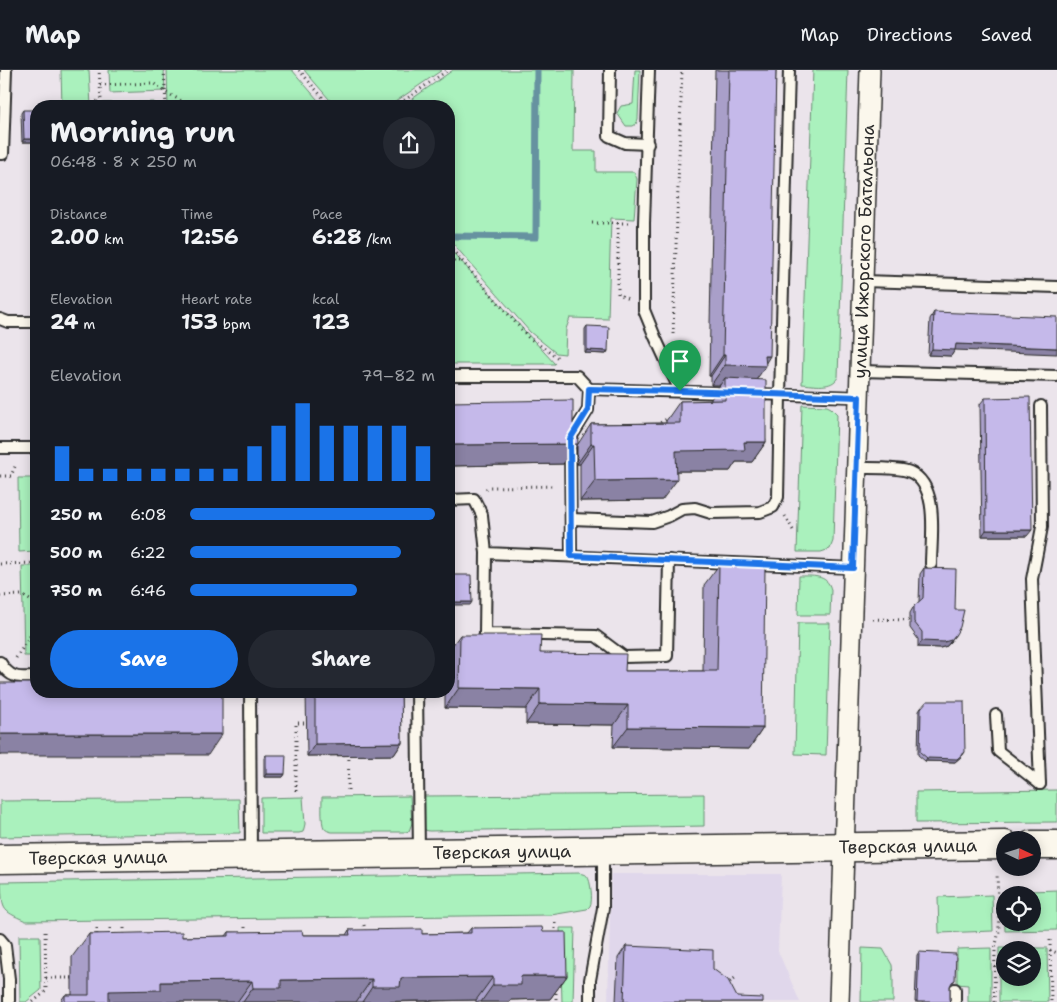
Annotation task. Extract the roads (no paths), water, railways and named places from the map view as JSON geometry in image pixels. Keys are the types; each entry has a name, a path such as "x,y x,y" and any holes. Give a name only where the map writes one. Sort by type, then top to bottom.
{"main road":[{"name":"Тверская улица","path":"0,859 996,845"},
{"path":"1041,845 1057,845"}],"street":[{"name":"улица Ижорского Батальона","path":"839,1002 870,70"}],"lane":[{"path":"0,154 3,154 6,70"},
{"path":"610,70 609,136 625,143 648,144"},
{"path":"650,70 644,223 644,310 680,391"},
{"path":"571,520 652,522 669,516 682,508 695,508 711,513 760,512 772,506 778,497 789,70"},
{"path":"863,281 1057,287"},
{"path":"0,319 8,322 30,322"},
{"path":"860,372 1057,376"},
{"path":"455,376 577,376 589,389 588,410 570,439 571,556"},
{"path":"589,389 859,397"},
{"path":"996,715 998,752 1040,784 1032,578 1042,527 1041,406"},
{"path":"0,448 30,448"},
{"path":"857,468 899,469 910,471 920,478 929,493 932,512 931,564"},
{"path":"455,500 474,499 482,515 486,553 485,634 596,636 624,657 667,656 669,560"},
{"path":"486,553 853,568"},
{"path":"0,662 8,672 18,678 30,677"},
{"path":"250,698 251,856"},
{"path":"417,698 419,853"},
{"path":"590,1002 590,980 603,908 603,851"},
{"path":"0,939 5,945 9,979 9,1002"},
{"path":"955,989 955,1002"}],"waterway":[{"path":"455,236 536,237 537,70"}]}
